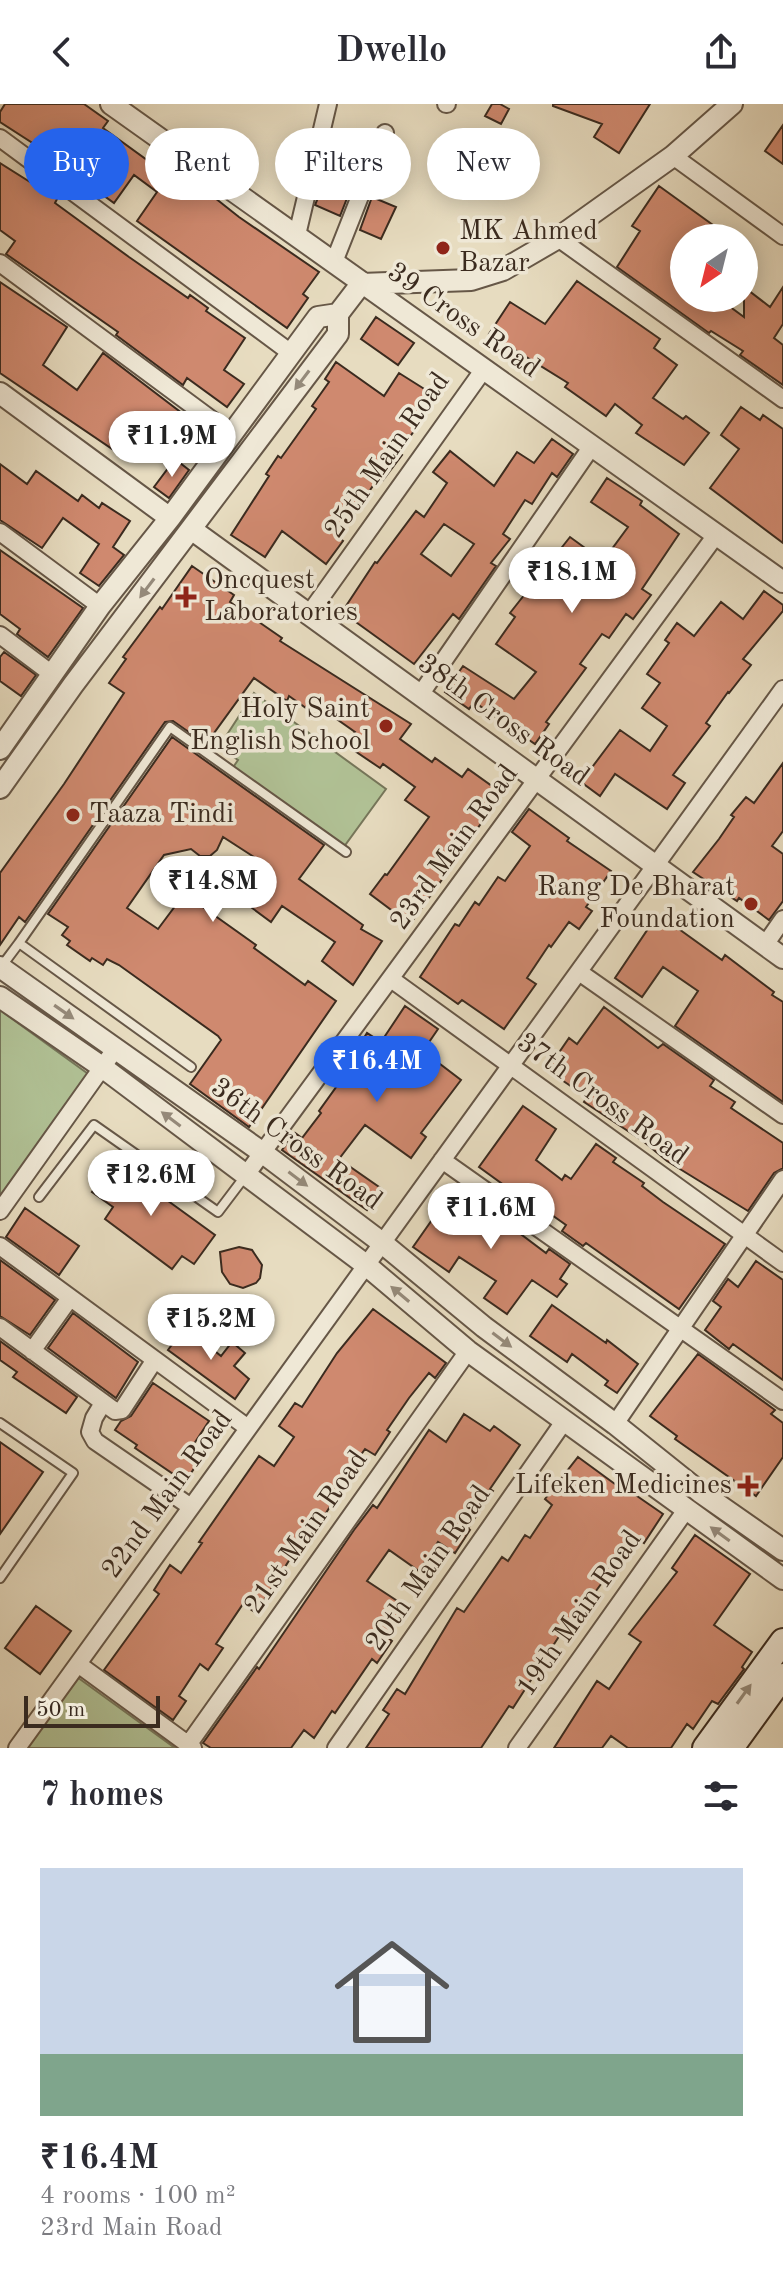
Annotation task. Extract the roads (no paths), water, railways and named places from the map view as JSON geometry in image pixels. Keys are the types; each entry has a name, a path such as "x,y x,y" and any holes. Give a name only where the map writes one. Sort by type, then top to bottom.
{"main road":[{"path":"705,1748 783,1641"},
{"path":"731,1748 783,1676"}],"street":[{"path":"297,235 328,104"},
{"path":"0,788 73,685 338,334 338,314 361,284 471,280 503,270 558,238 673,156 732,104"},
{"name":"39 Cross Road","path":"119,106 361,284 783,582"},
{"path":"0,138 291,353"},
{"path":"673,156 783,236"},
{"path":"334,262 359,200"},
{"path":"558,238 783,399"},
{"path":"0,263 231,434"},
{"path":"2,742 100,606 170,518 318,317 338,314"},
{"name":"25th Main Road","path":"309,614 484,369"},
{"path":"0,393 170,518"},
{"path":"420,695 592,446"},
{"name":"38th Cross Road","path":"191,529 783,958"},
{"path":"0,532 100,606"},
{"name":"23rd Main Road","path":"246,1175 716,535"},
{"path":"0,635 52,674"},
{"name":"22nd Main Road","path":"17,1748 783,689"},
{"path":"765,945 783,919"},
{"name":"36th Cross Road","path":"0,967 263,1153 700,1492 783,1550"},
{"path":"579,972 783,1115"},
{"name":"37th Cross Road","path":"391,979 783,1263"},
{"name":"36th Cross Road","path":"0,997 102,1067 366,1265 468,1351 783,1579"},
{"path":"0,1211 116,1048"},
{"path":"442,1160 783,1401"},
{"path":"615,1424 783,1179"},
{"path":"0,1246 248,1428"},
{"path":"32,1351 70,1298"},
{"path":"0,1327 115,1411 122,1410 154,1361"},
{"name":"21st Main Road","path":"190,1746 468,1351"},
{"path":"103,1403 90,1432 95,1441 191,1507"},
{"name":"20th Main Road","path":"336,1748 565,1420"},
{"name":"19th Main Road","path":"517,1748 686,1510"},
{"path":"78,1664 190,1746"}],"lane":[{"path":"0,967 170,727 346,852"},
{"path":"19,943 191,1067"},
{"path":"39,1197 94,1125 218,1212 246,1175"},
{"path":"0,1423 73,1473 0,1578"}],"place":[{"name":"MK Ahmed Bazar","path":"443,248"},
{"name":"Oncquest Laboratories","path":"186,597"},
{"name":"Holy Saint English School","path":"386,726"},
{"name":"Taaza Tindi","path":"73,815"},
{"name":"Rang De Bharat Foundation","path":"751,904"},
{"name":"Lifeken Medicines","path":"748,1486"}]}
